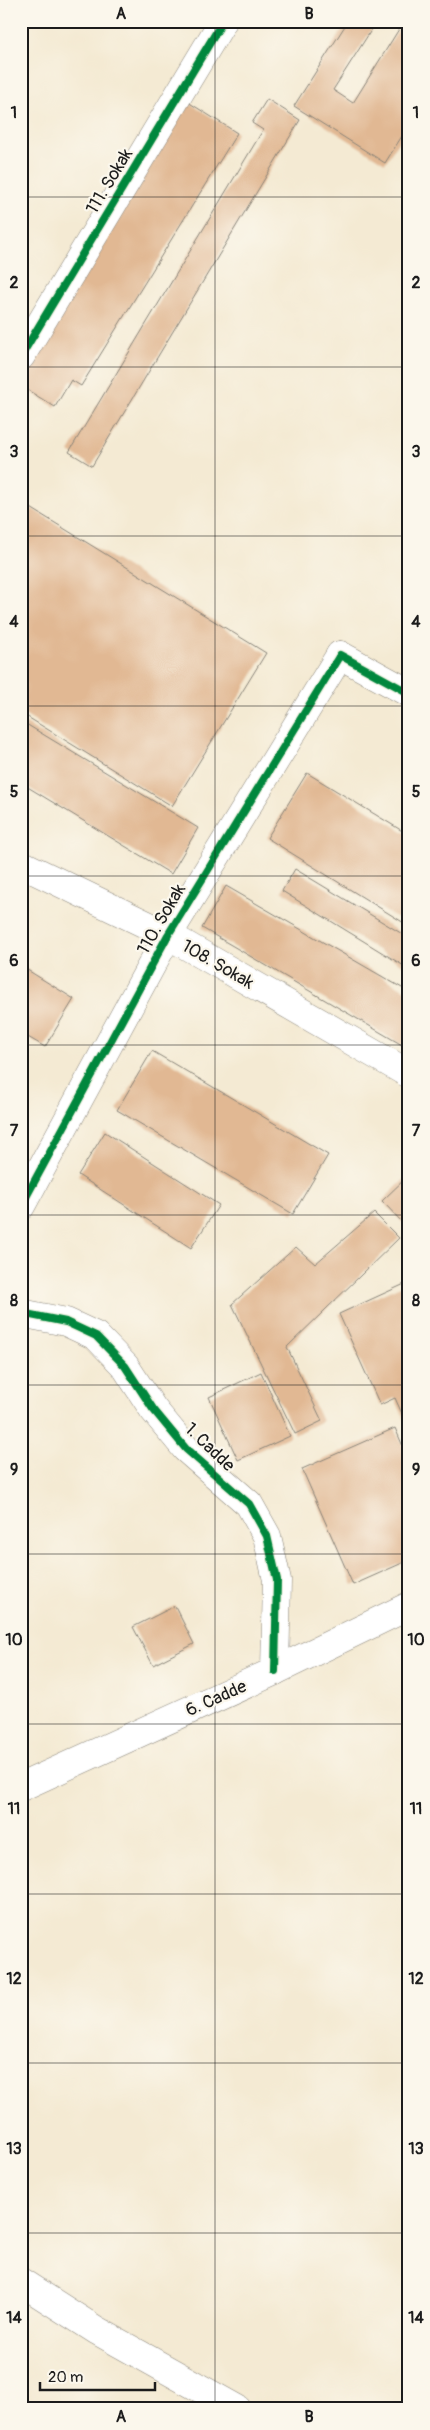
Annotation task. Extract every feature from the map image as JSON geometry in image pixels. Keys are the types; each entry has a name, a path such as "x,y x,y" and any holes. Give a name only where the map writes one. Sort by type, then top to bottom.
{"street":[{"name":"111. Sokak","path":"21,356 223,21"},
{"name":"110. Sokak","path":"21,1206 168,935 340,655 409,693"},
{"name":"108. Sokak","path":"21,864 168,935 409,1074"},
{"name":"1. Cadde","path":"21,1312 66,1322 96,1336 125,1366 153,1409 186,1449 249,1504 267,1536 277,1580 275,1671"},
{"name":"6. Cadde","path":"21,1787 275,1671 409,1606"},
{"path":"21,2282 96,2330 237,2409"}],"building":[{"path":"348,21 377,21 333,90 353,103 404,21 409,21 409,125 385,163 294,106"},
{"path":"267,99 300,120 92,466 69,452 263,130 252,123"},
{"path":"188,102 237,133 81,386 71,380 55,407 21,386 21,372"},
{"path":"21,502 266,653 172,806 21,713"},
{"path":"21,721 198,828 171,874 21,783"},
{"path":"307,773 409,835 409,926 267,838"},
{"path":"295,869 409,938 409,969 282,891"},
{"path":"226,886 409,992 409,1049 202,928"},
{"path":"21,966 74,999 45,1047 21,1033"},
{"path":"152,1051 328,1155 293,1214 117,1110"},
{"path":"105,1132 219,1205 191,1248 78,1175"},
{"path":"409,1175 409,1219 404,1224 382,1201"},
{"path":"374,1213 399,1238 287,1347 322,1421 295,1434 232,1304 296,1247 315,1264"},
{"path":"409,1282 409,1429 395,1398 380,1405 339,1314"},
{"path":"261,1372 290,1436 238,1460 209,1397"},
{"path":"395,1428 409,1460 409,1560 353,1585 302,1469"},
{"path":"175,1606 194,1644 153,1665 133,1627"}],"cycle path":[{"path":"21,356 223,21"},
{"path":"21,1206 168,935 340,655 409,693"},
{"path":"21,1313 66,1322 96,1336 125,1366 153,1409 186,1449 249,1504 267,1536 277,1580 275,1671"}]}
